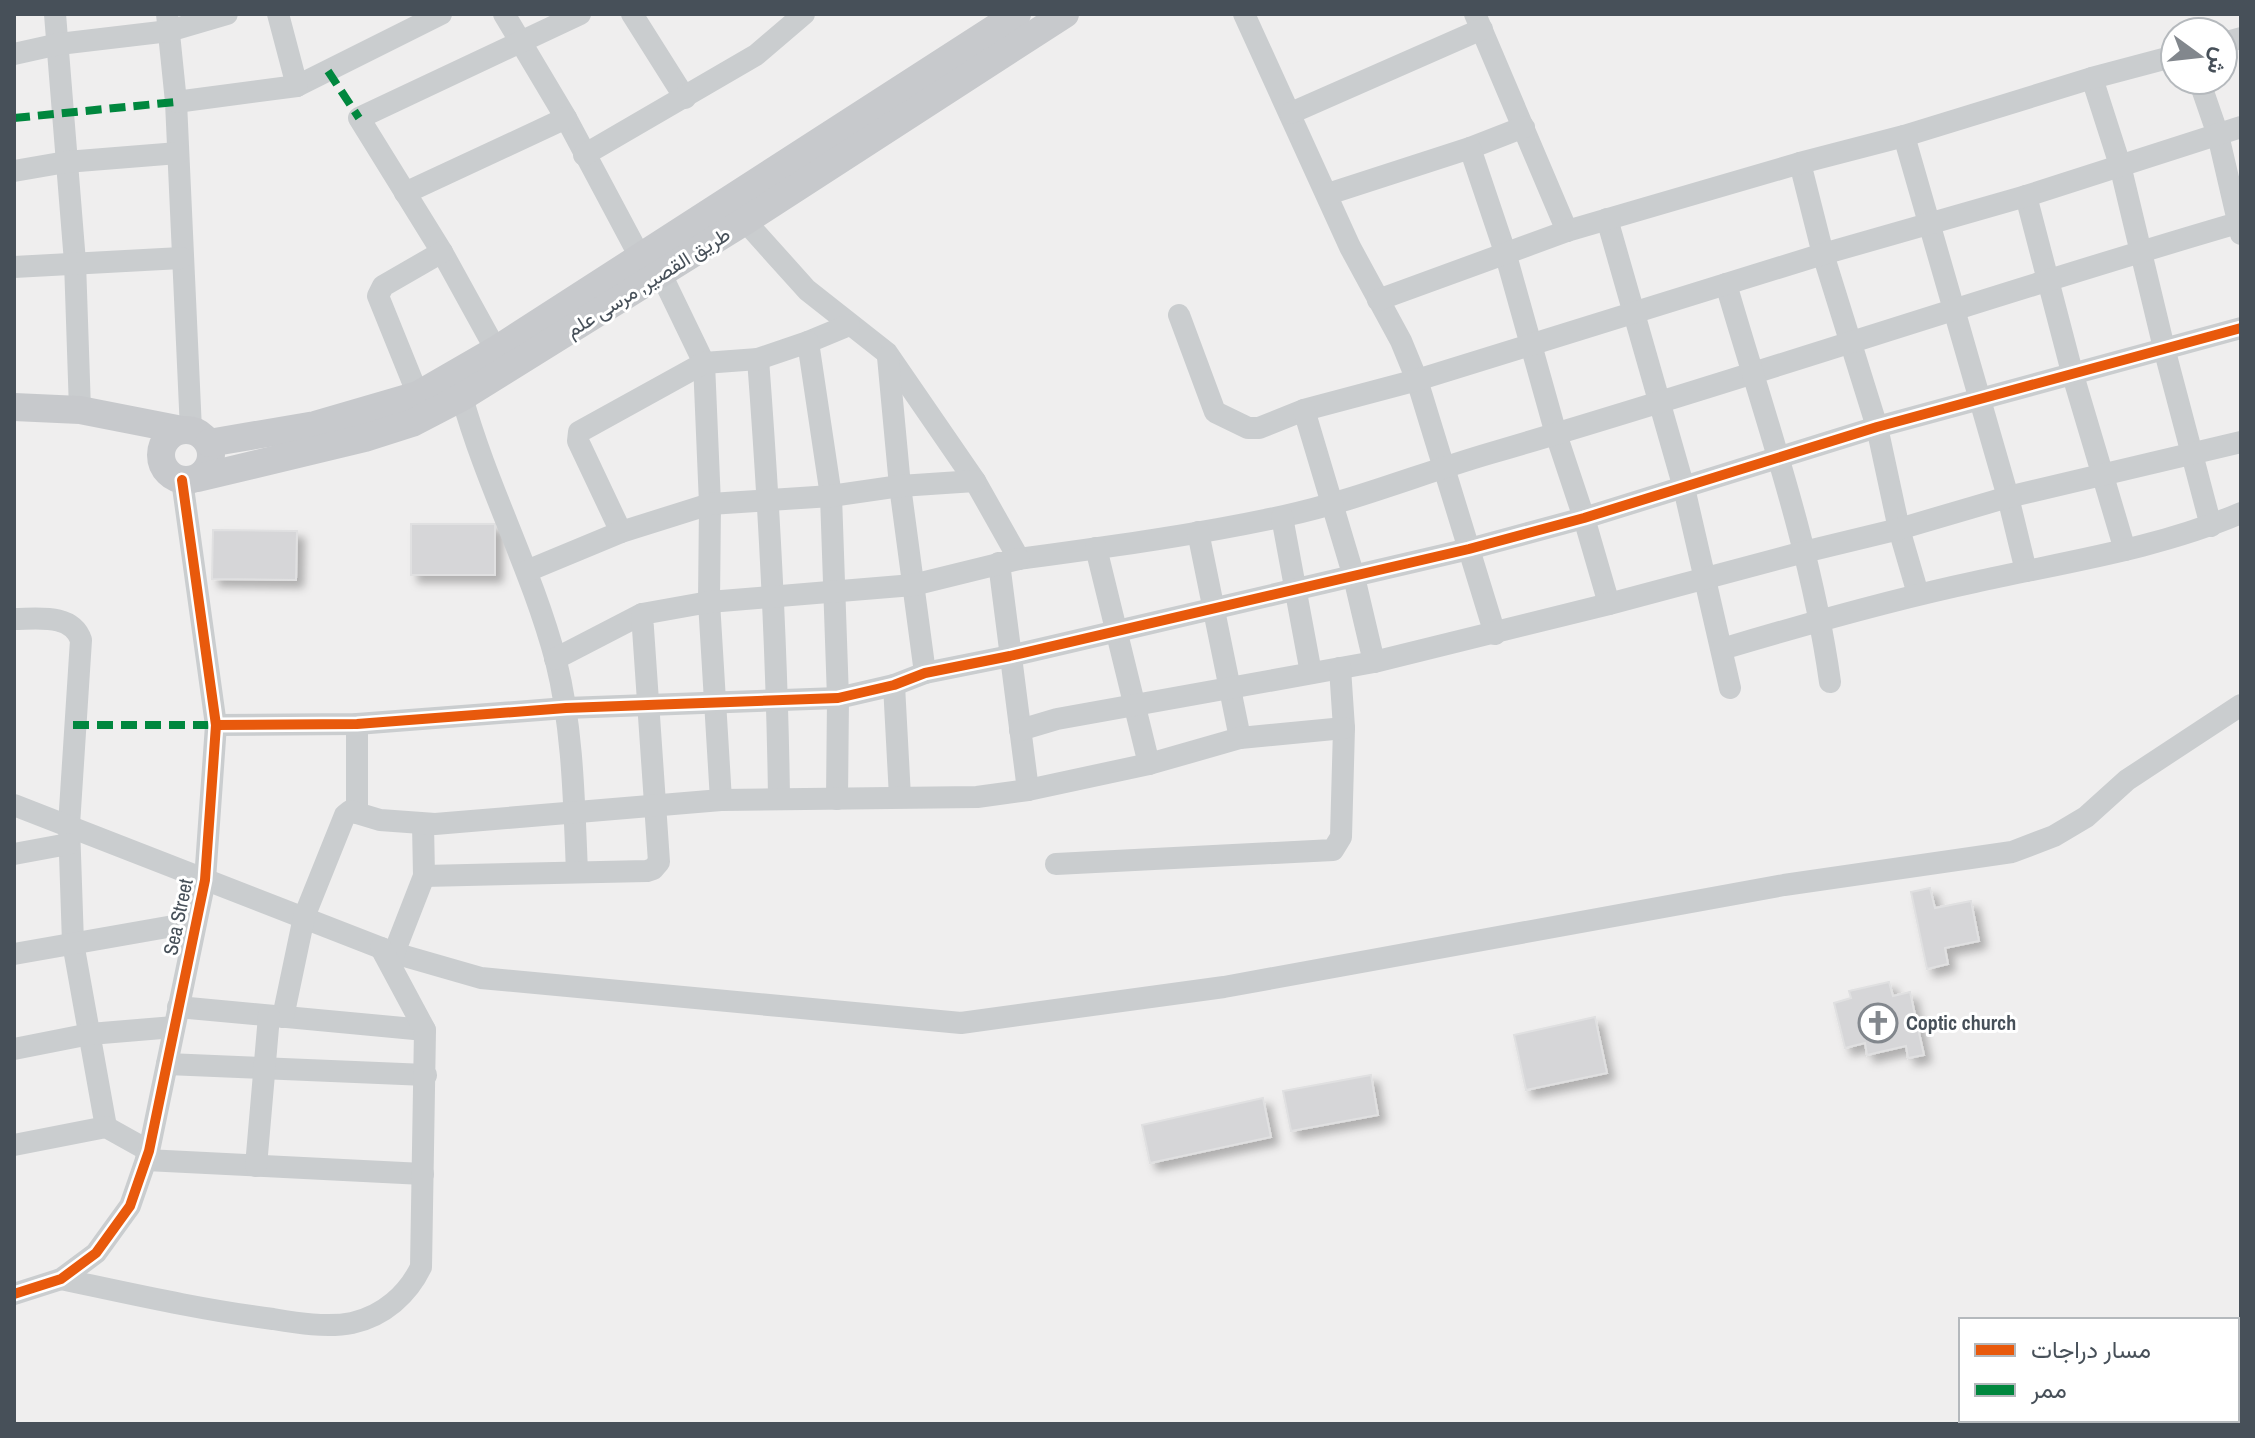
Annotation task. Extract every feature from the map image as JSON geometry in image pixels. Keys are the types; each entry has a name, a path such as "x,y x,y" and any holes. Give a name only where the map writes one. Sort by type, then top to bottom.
{"main road":[{"name":"طريق القصير, مرسى علم","path":"190,479 365,438 412,423 462,397 1017,14"},
{"name":"طريق القصير, مرسى علم","path":"15,403 80,410 194,434 315,425 418,395 650,266 745,221 1065,14"},
{"path":"194,434 211,459 209,467 190,479 174,478 163,467 161,451 168,437 194,434"}],"street":[{"path":"55,14 75,262 80,410"},
{"path":"14,54 168,22 227,14"},
{"path":"278,14 297,86"},
{"path":"176,102 297,86 441,14"},
{"path":"504,14 704,363 710,504 709,602 721,800"},
{"path":"496,350 442,252 359,118 580,14"},
{"path":"632,14 685,98"},
{"path":"584,155 756,55 804,14"},
{"path":"1244,14 1350,247 1401,341 1417,380 1495,634"},
{"path":"1291,113 1478,21 1567,231"},
{"path":"168,22 176,102 181,258 194,434"},
{"path":"1378,300 1567,231 2159,60"},
{"path":"2092,78 2120,165 2211,526"},
{"path":"555,659 642,614 709,602 913,585 1009,561 1198,532 1333,504 1442,467 1751,374 1952,309 2240,226 2218,135 2205,96"},
{"path":"405,193 566,118"},
{"path":"1328,194 1470,148 1524,127"},
{"path":"1179,315 1215,412 1248,428 1259,428 1304,410 1417,380 1823,254 2026,196 2241,127"},
{"path":"1904,136 2008,497 2026,571"},
{"path":"1470,148 1505,252 1556,434 1609,604"},
{"path":"14,171 66,162 178,153"},
{"path":"1800,163 1823,254 1877,427 1899,529 1918,594"},
{"path":"2026,196 2072,372 2125,550"},
{"path":"1607,219 1684,488 1730,688"},
{"path":"745,221 807,290 887,353 975,481 1009,561 1010,656 1028,790"},
{"path":"418,395 378,296 383,286 442,252"},
{"path":"14,267 181,258"},
{"path":"1726,284 1804,552 1821,619 1830,682"},
{"path":"621,532 578,441 579,432 704,363 758,359 849,325"},
{"path":"216,725 357,724 566,708 838,698 894,685 925,673 1469,549 1584,518 1877,427 2241,328"},
{"path":"808,342 831,496 838,698 837,799"},
{"path":"887,353 900,486 925,673"},
{"path":"758,359 769,499 779,798"},
{"path":"462,397 473,437 527,571 555,659 566,708 577,872"},
{"path":"1304,410 1354,577 1374,662"},
{"path":"1020,730 1057,719 1374,662 1495,634 1899,529 2008,497 2241,442"},
{"name":"Sea Street","path":"14,1294 61,1279 96,1253 130,1206 148,1156 205,880 216,725 190,479"},
{"path":"527,571 621,532 710,504 831,496 900,486 975,481"},
{"path":"1722,649 1918,594 2125,550 2211,526 2241,513"},
{"path":"1282,517 1311,673"},
{"path":"1198,532 1240,738"},
{"path":"1096,548 1149,764"},
{"path":"424,876 647,871 656,866 659,862 642,614"},
{"path":"14,619 63,621 78,632 81,640 68,834 73,943 106,1127 148,1156 256,1166 423,1174"},
{"path":"1056,864 1333,850 1341,837 1344,728 1340,668"},
{"path":"894,685 900,797"},
{"path":"14,805 68,834 205,880 387,951 481,978 961,1023 1224,987 1784,885 2012,852 2054,836 2086,817 2127,780 2241,705"},
{"path":"357,724 357,813"},
{"path":"256,1166 265,1069 276,1016 304,917 345,815 350,811 380,820 423,824 721,800 977,797 1028,790 1149,764 1240,738 1344,728"},
{"path":"387,951 424,876 423,824"},
{"path":"14,854 68,834"},
{"path":"14,954 196,922"},
{"path":"61,1279 225,1313 305,1324 352,1323 400,1300 421,1267 425,1030 387,951"},
{"path":"14,1049 176,1017 276,1016 425,1030"},
{"path":"167,1064 426,1075"},
{"path":"14,1145 106,1127"}],"building":[{"path":"411,524 495,524 495,575 411,575"},
{"path":"213,530 297,531 296,580 212,579"},
{"path":"1930,888 1935,908 1971,901 1979,941 1945,948 1948,964 1927,969 1911,892"},
{"name":"Coptic church","path":"1889,982 1893,996 1910,992 1924,1055 1908,1058 1906,1046 1867,1055 1865,1043 1845,1048 1834,1003 1851,998 1849,991"},
{"path":"1595,1017 1607,1073 1526,1090 1514,1035"},
{"path":"1371,1075 1378,1115 1291,1131 1283,1091"},
{"path":"1263,1098 1271,1137 1150,1163 1142,1125"}],"marked path":[{"path":"328,71 359,118"},
{"path":"14,118 176,102"},
{"path":"73,725 216,725"}],"cycle path":[{"path":"216,725 357,724 566,708 838,698 894,685 925,673 1469,549 1584,518 1877,427 2241,328"},
{"path":"14,1294 61,1279 96,1253 130,1206 149,1151 205,880 216,725 182,480"}],"place":[{"name":"Coptic church","path":"1878,1023"}]}
